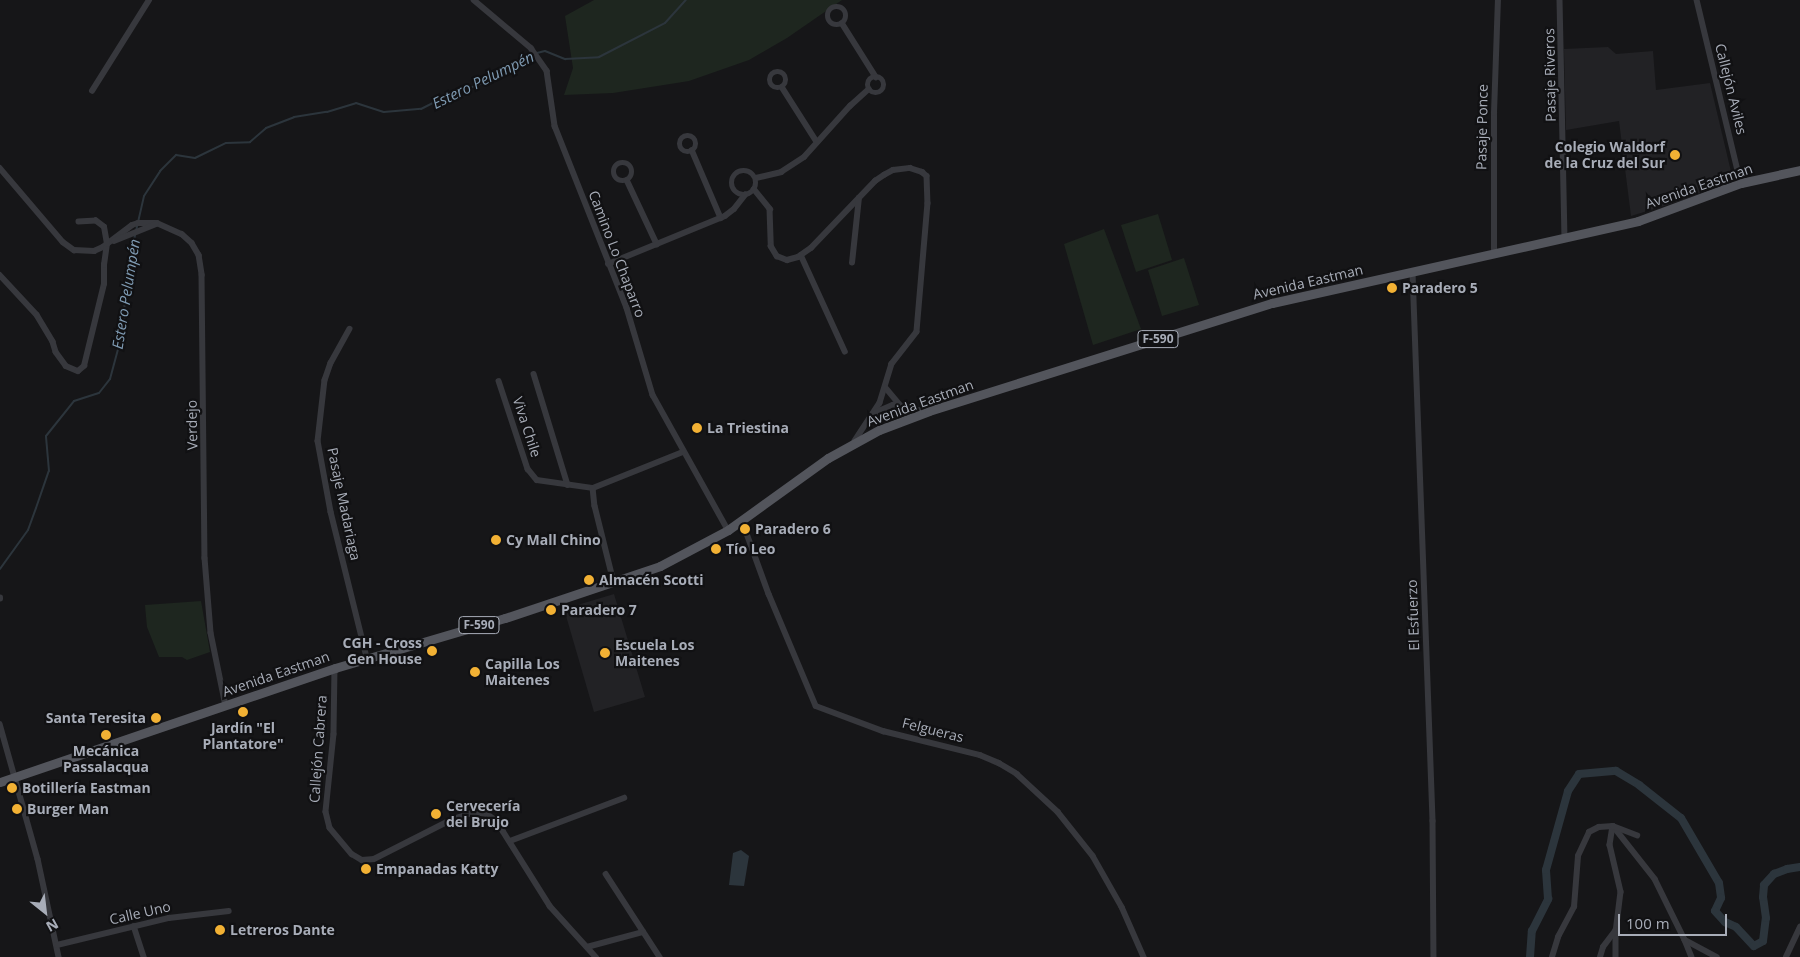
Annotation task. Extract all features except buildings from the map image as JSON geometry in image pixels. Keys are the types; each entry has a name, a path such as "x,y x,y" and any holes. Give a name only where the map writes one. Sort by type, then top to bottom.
{"main road":[{"name":"Avenida Eastman","path":"0,782 336,668 505,618 671,561 728,530 828,458 898,422 1272,302 1565,239 1638,221 1741,183 1800,170"}],"street":[{"path":"92,91 149,0"},
{"name":"Camino Lo Chaparro","path":"474,0 531,48 541,60 548,79 555,126 627,308 653,396 728,530"},
{"name":"Pasaje Ponce","path":"1494,254 1494,112 1498,0"},
{"name":"Pasaje Riveros","path":"1560,0 1565,239"},
{"name":"Callejón Aviles","path":"1696,0 1741,183"},
{"path":"842,23 876,77 882,80 884,87 876,92 869,88"},
{"path":"756,178 790,168 804,157 855,100 869,88 869,81 876,77"},
{"path":"782,87 817,142"},
{"path":"692,150 721,218"},
{"path":"0,168 70,248 89,252 107,244"},
{"path":"754,189 770,209 771,242 774,252 782,259 787,260 801,255 875,181 893,170 910,168 927,176 928,203 917,332 892,364 886,388 880,402 854,443"},
{"path":"745,195 738,193 733,187 734,176 740,171 747,171 756,178"},
{"path":"608,264 721,218 734,209 745,195 754,189 756,178"},
{"path":"627,180 657,244"},
{"path":"852,263 859,198"},
{"path":"0,275 37,315 53,342 56,352 66,366 78,371 84,366 104,284 107,244 104,227 96,221 79,222"},
{"name":"Verdejo","path":"107,244 157,223 177,230 188,238 199,255 202,268 205,558 211,632 226,706"},
{"path":"801,255 845,351"},
{"name":"El Esfuerzo","path":"1413,272 1433,821 1434,957"},
{"name":"Pasaje Madariaga","path":"350,329 331,363 325,380 318,440 331,512 367,658"},
{"path":"534,374 568,485"},
{"name":"Viva Chile","path":"499,381 531,475 537,480 593,488 683,452"},
{"path":"886,388 901,406"},
{"path":"873,414 887,406 901,406 929,412"},
{"path":"593,488 595,506 614,582"},
{"name":"Felgueras","path":"742,520 769,594 816,706 884,731 990,758 1017,774 1058,812 1092,856 1113,889 1144,957"},
{"name":"Callejón Cabrera","path":"336,668 334,734 326,812 330,828 352,854 362,860 374,859 437,825 474,812 483,812 494,819 544,898 596,957"},
{"path":"0,724 38,859 59,957"},
{"path":"510,842 624,798"},
{"path":"1613,826 1610,845 1621,892 1616,930 1616,957"},
{"path":"1613,826 1655,879 1692,957"},
{"path":"1552,957 1558,937 1574,907 1577,864 1584,840 1595,828 1613,826 1637,836"},
{"path":"606,874 660,957"},
{"name":"Calle Uno","path":"57,945 169,918 229,911"},
{"path":"134,926 144,957"},
{"path":"1786,957 1800,927"},
{"path":"1600,957 1603,947 1616,930"},
{"path":"587,947 643,932"},
{"path":"1685,940 1716,957"}],"shaded area":[{"path":"594,0 842,0 787,38 749,60 689,81 613,93 564,95 573,68 565,16"},
{"name":"Colegio Waldorf de la Cruz del Sur","path":"1608,47 1616,54 1653,51 1656,90 1710,83 1733,180 1683,200 1631,216 1619,121 1566,130 1564,49"},
{"path":"1158,214 1172,260 1136,272 1121,225"},
{"path":"1104,229 1141,329 1093,345 1064,244"},
{"path":"1184,258 1199,305 1162,316 1148,270"},
{"name":"Escuela Los Maitenes","path":"614,594 645,697 594,712 564,609"},
{"path":"201,601 210,652 187,660 182,657 159,657 147,627 145,605"},
{"path":"741,850 749,856 744,886 729,885 733,853"}],"waterway":[{"name":"Estero Pelumpén","path":"537,53 545,51 565,59 599,57 665,23 686,0"},
{"name":"Estero Pelumpén","path":"0,569 28,530 49,471 46,436 74,401 99,393 110,379 124,327 125,279 144,196 160,171 176,155 195,158 226,143 250,142 266,128 294,117 327,112 356,103 384,112 421,109 447,96 486,82 516,61 533,55"},
{"path":"1530,957 1532,931 1548,899 1546,870 1568,791 1579,774 1616,771 1639,785 1681,818 1719,883 1721,898 1715,911 1725,922 1736,927 1754,946 1763,941 1766,918 1763,897 1764,885 1774,874 1800,867"}],"place":[{"name":"Colegio Waldorf de la Cruz del Sur","path":"1675,155"},
{"name":"Paradero 5","path":"1392,288"},
{"name":"La Triestina","path":"697,428"},
{"name":"Paradero 6","path":"745,529"},
{"name":"Cy Mall Chino","path":"496,540"},
{"name":"Tío Leo","path":"716,549"},
{"name":"Almacén Scotti","path":"589,580"},
{"name":"Paradero 7","path":"551,610"},
{"name":"CGH - Cross Gen House","path":"432,651"},
{"name":"Escuela Los Maitenes","path":"605,653"},
{"name":"Capilla Los Maitenes","path":"475,672"},
{"name":"Jardín \"El Plantatore\"","path":"243,712"},
{"name":"Santa Teresita","path":"156,718"},
{"name":"Mecánica Passalacqua","path":"106,735"},
{"name":"Botillería Eastman","path":"12,788"},
{"name":"Burger Man","path":"17,809"},
{"name":"Cervecería del Brujo","path":"436,814"},
{"name":"Empanadas Katty","path":"366,869"},
{"name":"Letreros Dante","path":"220,930"}]}
